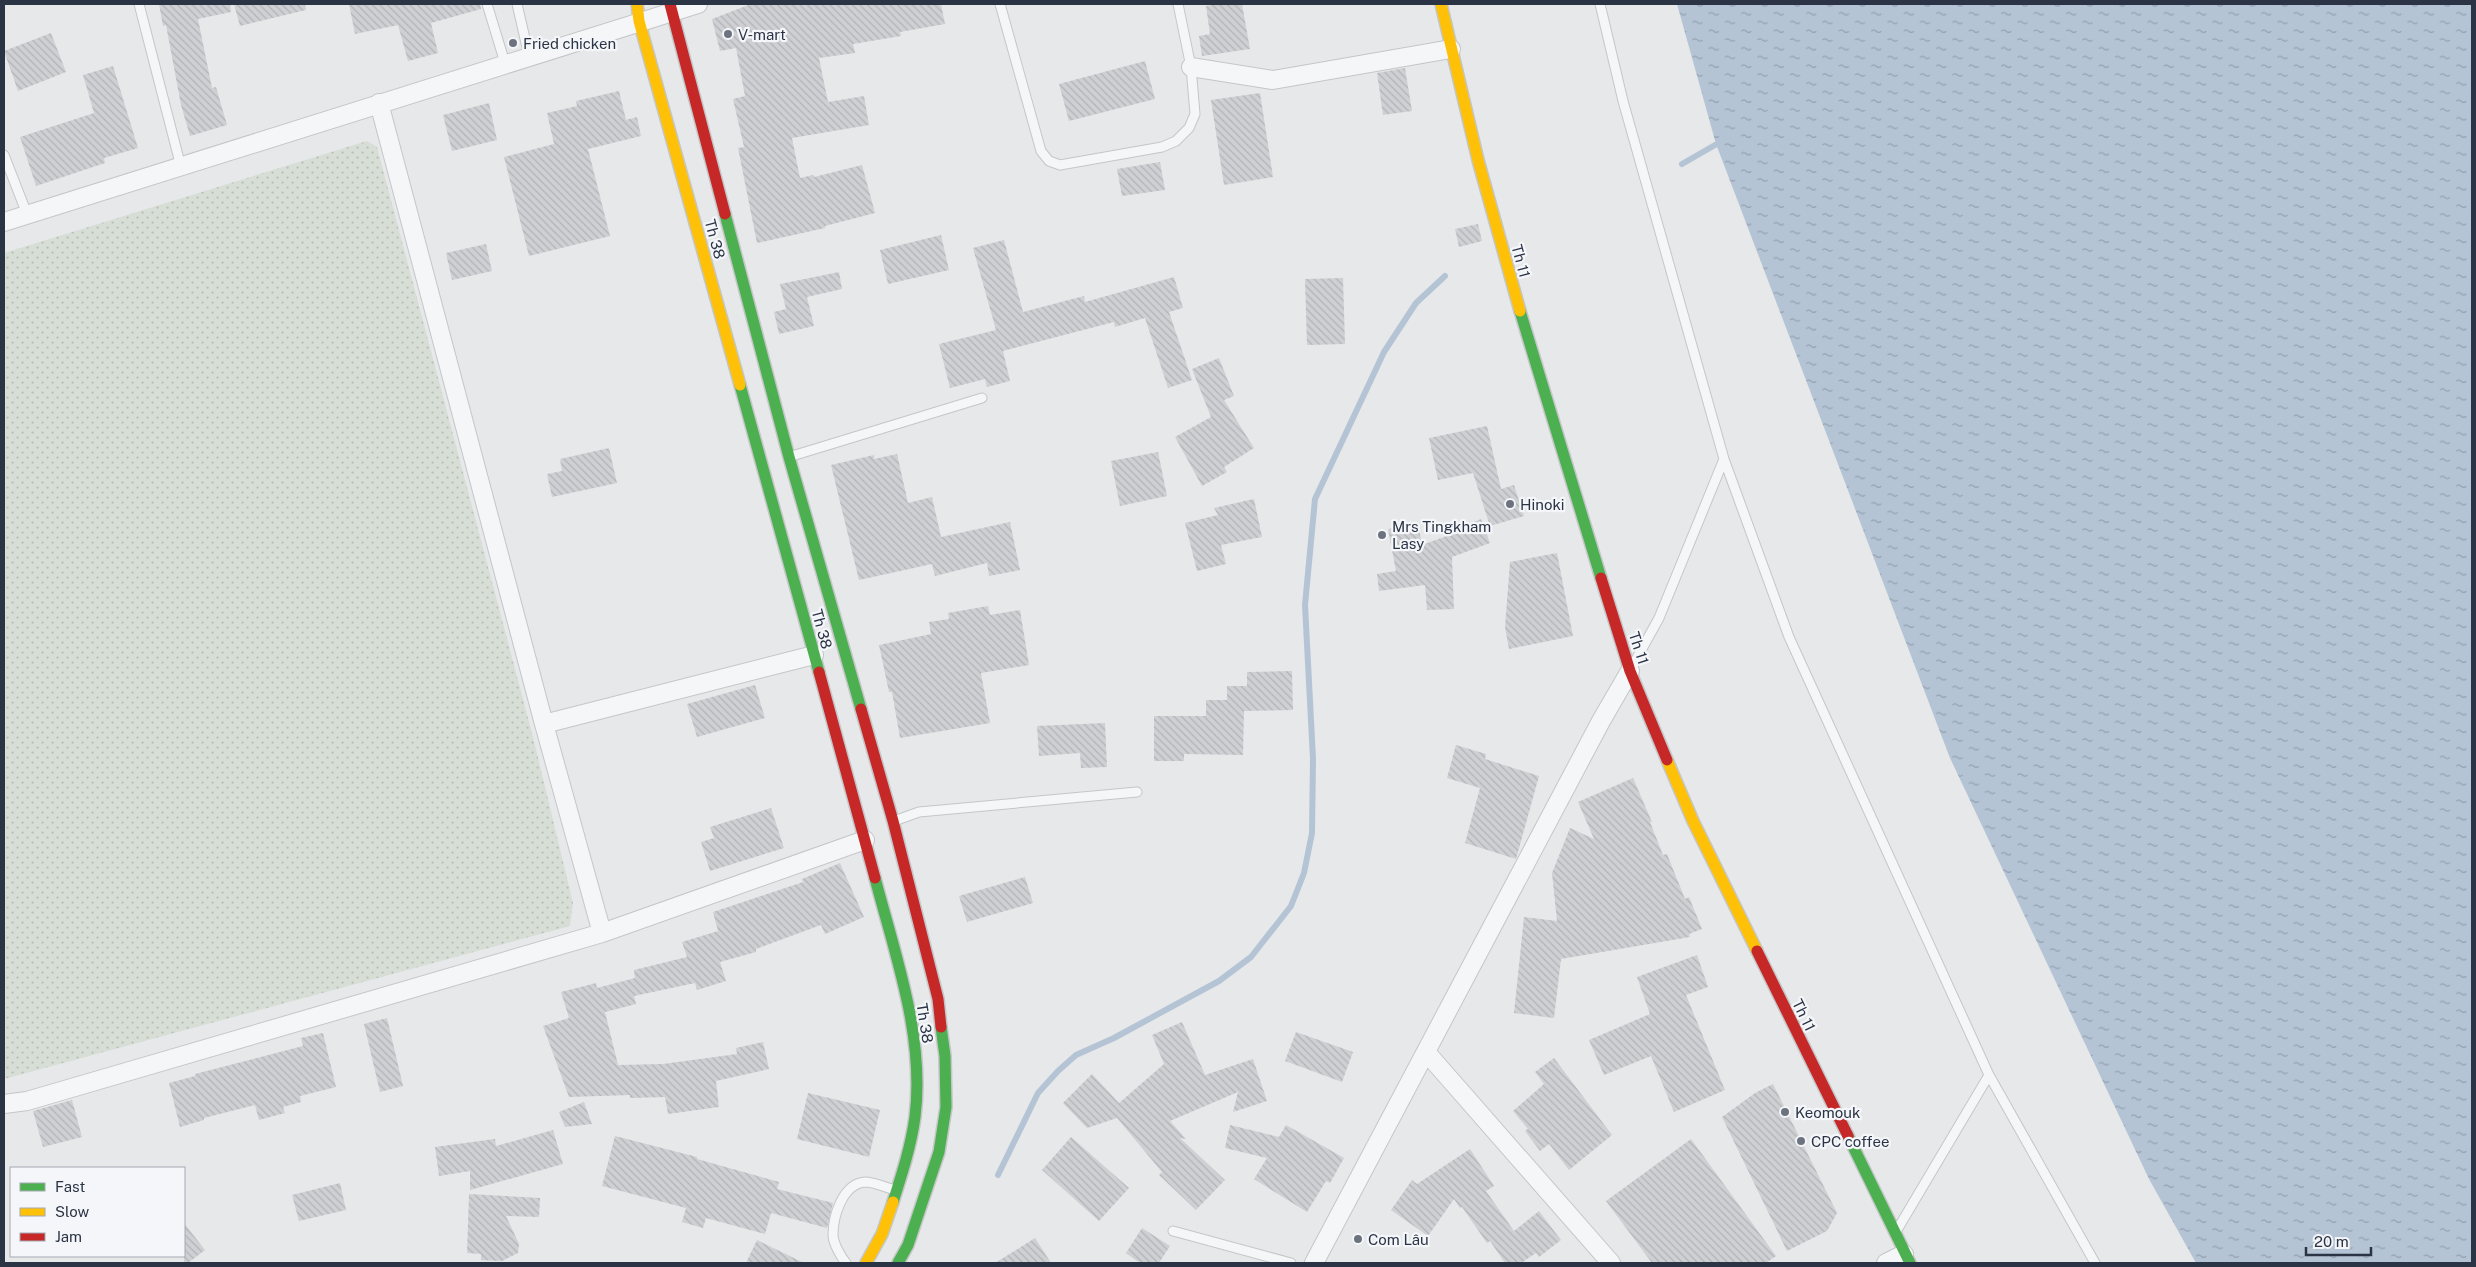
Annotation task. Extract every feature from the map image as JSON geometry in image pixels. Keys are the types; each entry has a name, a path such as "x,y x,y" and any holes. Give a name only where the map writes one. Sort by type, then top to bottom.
{"street":[{"path":"4,222 529,56 638,12 698,4"},
{"name":"Th 11","path":"1441,4 1478,160 1512,286 1630,671 1694,821 1907,1258"},
{"name":"Th 38","path":"670,8 789,457 893,821 938,999 944,1056 946,1107 939,1152 908,1245 898,1263"},
{"name":"Th 38","path":"638,12 865,840 912,1023 916,1078 915,1116 908,1156 882,1234 866,1263"},
{"path":"1191,67 1273,80 1451,49"},
{"path":"379,103 544,724 602,933"},
{"path":"544,724 814,655"},
{"path":"1314,1263 1601,721 1630,671"},
{"path":"4,1104 27,1101 602,933 865,840"},
{"path":"1426,1052 1611,1263"},
{"path":"1886,1263 1907,1258"}],"lane":[{"path":"139,4 181,167"},
{"path":"487,4 505,63"},
{"path":"517,4 529,56"},
{"path":"1000,4 1041,151 1049,161 1060,165 1162,147 1176,141 1189,128 1195,114 1191,67 1178,4"},
{"path":"1600,4 1623,101 1724,459 1789,637 1989,1075 2095,1263"},
{"path":"4,155 27,214"},
{"path":"789,457 982,398"},
{"path":"1630,671 1659,618 1724,459"},
{"path":"893,821 919,812 1137,792"},
{"path":"1895,1235 1989,1075"},
{"path":"846,1263 833,1237 836,1213 844,1196 854,1187 866,1182 896,1190"},
{"path":"1173,1231 1291,1263"}],"shaded area":[{"path":"367,141 377,147 533,737 573,903 570,926 4,1079 4,253"}],"water":[{"path":"1677,4 2472,4 2472,1263 2196,1263 2149,1179 1950,758 1716,144"}],"building":[{"path":"159,4 230,4 231,12 198,19 212,88 216,87 227,125 190,136 181,105 166,25 163,26"},
{"path":"234,4 305,4 306,10 240,26"},
{"path":"349,4 480,4 481,9 431,23 438,53 408,61 398,25 355,34"},
{"path":"751,4 941,4 945,24 900,32 901,36 853,44 855,53 819,58 828,102 864,96 869,125 792,138 800,178 813,175 814,177 862,165 875,213 825,226 825,228 757,243 738,148 744,147 733,99 745,96 736,48 720,51 712,19"},
{"path":"1242,4 1250,49 1202,56 1199,36 1210,34 1206,6"},
{"path":"51,33 66,72 18,91 4,51"},
{"path":"1145,61 1155,99 1069,121 1059,84"},
{"path":"113,66 138,148 104,158 105,163 36,186 20,137 94,113 83,75"},
{"path":"1405,68 1412,111 1383,115 1377,73"},
{"path":"619,91 626,120 637,117 641,136 588,149 610,236 529,256 504,157 554,144 547,113 577,106 576,101"},
{"path":"1260,93 1273,177 1224,185 1211,100"},
{"path":"489,103 497,140 452,151 443,115"},
{"path":"1160,162 1165,190 1122,196 1117,169"},
{"path":"1478,224 1482,241 1459,247 1455,229"},
{"path":"941,235 949,270 888,284 880,250"},
{"path":"1004,240 1023,312 1084,296 1085,302 1174,277 1183,308 1169,312 1192,380 1168,388 1145,318 1115,327 1114,322 1003,351 1010,381 987,387 985,379 950,388 939,344 996,330 973,248"},
{"path":"486,244 492,271 452,280 446,253"},
{"path":"839,272 842,289 807,297 814,326 779,334 774,312 786,309 780,284"},
{"path":"1343,278 1345,344 1307,345 1305,279"},
{"path":"1219,358 1234,396 1224,400 1254,448 1224,467 1227,472 1202,486 1175,437 1211,417 1192,369"},
{"path":"1487,426 1501,489 1514,485 1524,516 1490,526 1473,473 1438,480 1429,438"},
{"path":"609,448 617,483 552,497 547,474 562,471 560,459"},
{"path":"1158,452 1167,496 1120,506 1111,461"},
{"path":"897,454 908,503 932,497 941,537 1010,522 1020,570 989,576 987,563 935,576 932,564 859,580 831,465 874,455 874,459"},
{"path":"1254,499 1262,537 1221,545 1226,564 1197,571 1185,523 1218,515 1214,508"},
{"path":"1481,519 1490,543 1452,557 1454,609 1427,610 1425,585 1379,591 1377,574 1396,571 1388,529 1418,524 1422,545 1466,529 1464,526"},
{"path":"1557,553 1573,636 1509,649 1505,627 1510,562"},
{"path":"988,606 990,615 1020,610 1029,665 981,673 990,723 900,738 892,692 889,692 879,645 931,634 929,622 949,619 948,613"},
{"path":"1292,671 1293,710 1244,711 1243,755 1184,754 1184,761 1154,761 1154,716 1206,716 1206,700 1227,700 1227,686 1247,686 1247,672"},
{"path":"755,685 765,718 697,737 687,704"},
{"path":"1105,723 1107,767 1081,768 1080,753 1039,756 1037,726"},
{"path":"1456,745 1486,754 1485,759 1539,776 1516,859 1465,843 1480,788 1447,778"},
{"path":"1633,778 1652,822 1650,822 1663,855 1667,854 1685,899 1689,897 1702,929 1689,934 1690,937 1561,959 1554,1018 1514,1013 1524,917 1557,921 1552,873 1570,828 1594,839 1578,802"},
{"path":"771,808 784,848 710,871 701,842 714,838 710,827"},
{"path":"840,863 864,917 825,934 821,925 756,949 756,952 720,962 726,981 697,990 695,983 634,996 636,1004 605,1012 618,1065 663,1064 737,1054 736,1048 763,1042 769,1069 716,1081 719,1107 668,1114 665,1097 630,1098 630,1095 569,1097 543,1026 569,1018 561,992 596,983 597,988 635,978 634,970 687,957 682,942 718,931 713,912 803,882 802,879"},
{"path":"1025,877 1033,903 967,922 959,896"},
{"path":"1697,955 1708,987 1686,995 1725,1090 1674,1112 1651,1056 1604,1075 1589,1040 1650,1014 1637,977"},
{"path":"387,1018 403,1086 380,1092 364,1024"},
{"path":"1182,1022 1205,1075 1253,1059 1267,1101 1233,1112 1238,1092 1170,1121 1186,1139 1180,1138 1225,1180 1196,1210 1159,1175 1162,1172 1117,1118 1087,1128 1063,1103 1092,1074 1119,1103 1164,1064 1152,1035"},
{"path":"1296,1032 1353,1052 1342,1082 1285,1061"},
{"path":"323,1033 336,1087 300,1096 301,1102 283,1107 285,1113 259,1120 255,1105 204,1118 204,1120 180,1127 169,1083 195,1076 195,1074 303,1046 301,1038"},
{"path":"1554,1058 1612,1135 1569,1170 1549,1144 1540,1151 1525,1131 1528,1129 1513,1111 1544,1084 1535,1072"},
{"path":"1773,1084 1837,1213 1827,1231 1787,1251 1722,1117 1755,1093"},
{"path":"808,1093 880,1110 869,1157 797,1139"},
{"path":"72,1100 82,1137 43,1147 33,1111"},
{"path":"584,1102 592,1124 565,1127 559,1112"},
{"path":"1230,1125 1279,1137 1286,1125 1344,1158 1330,1183 1326,1181 1307,1212 1254,1179 1267,1158 1225,1148"},
{"path":"553,1130 563,1164 470,1190 470,1171 439,1176 435,1147 495,1139 496,1146"},
{"path":"615,1136 697,1157 697,1159 779,1182 777,1189 833,1203 827,1228 771,1213 765,1234 706,1218 703,1228 682,1222 686,1208 602,1186"},
{"path":"1071,1137 1129,1188 1099,1221 1042,1170"},
{"path":"1691,1139 1776,1256 1766,1263 1652,1263 1606,1201"},
{"path":"1470,1149 1494,1186 1486,1191 1514,1231 1539,1211 1561,1240 1539,1257 1536,1253 1521,1263 1505,1263 1490,1241 1487,1243 1462,1207 1460,1208 1454,1199 1428,1236 1391,1210 1412,1180 1417,1184"},
{"path":"340,1183 346,1210 299,1221 292,1195"},
{"path":"469,1194 540,1198 539,1217 506,1216 519,1244 518,1253 502,1261 481,1260 481,1254 467,1253"},
{"path":"185,1224 205,1250 188,1263 184,1263"},
{"path":"1142,1228 1170,1246 1159,1263 1140,1263 1126,1253"},
{"path":"1035,1238 1051,1263 995,1263"},
{"path":"757,1240 804,1263 746,1263"}],"waterway":[{"path":"1682,164 1722,141"},
{"path":"998,1175 1038,1093 1058,1071 1076,1055 1114,1038 1219,981 1251,957 1291,906 1304,873 1312,833 1313,759 1305,605 1315,499 1384,352 1416,303 1445,276"}],"traffic: fast":[{"path":"725,214 789,457 861,709"},
{"path":"1520,311 1601,578"},
{"path":"740,385 819,672"},
{"path":"875,878 906,996 916,1056 917,1087 915,1117 909,1149 893,1202"},
{"path":"898,1263 908,1245 939,1152 946,1107 945,1056 941,1027"},
{"path":"1848,1136 1910,1263"}],"traffic: slow":[{"path":"637,4 639,21 740,385"},
{"path":"1441,4 1478,160 1520,311"},
{"path":"1667,760 1693,821 1757,951"},
{"path":"866,1263 882,1234 893,1202"}],"traffic: jam":[{"path":"670,4 725,214"},
{"path":"1601,578 1630,671 1667,760"},
{"path":"819,672 875,878"},
{"path":"861,709 893,821 938,999 941,1027"},
{"path":"1757,951 1848,1136"}],"place":[{"name":"V-mart","path":"728,34"},
{"name":"Fried chicken","path":"513,43"},
{"name":"Hinoki","path":"1510,504"},
{"name":"Mrs Tingkham Lasy","path":"1382,535"},
{"name":"Keomouk","path":"1785,1112"},
{"name":"CPC coffee","path":"1801,1141"},
{"name":"Com Lâu","path":"1358,1239"}]}
